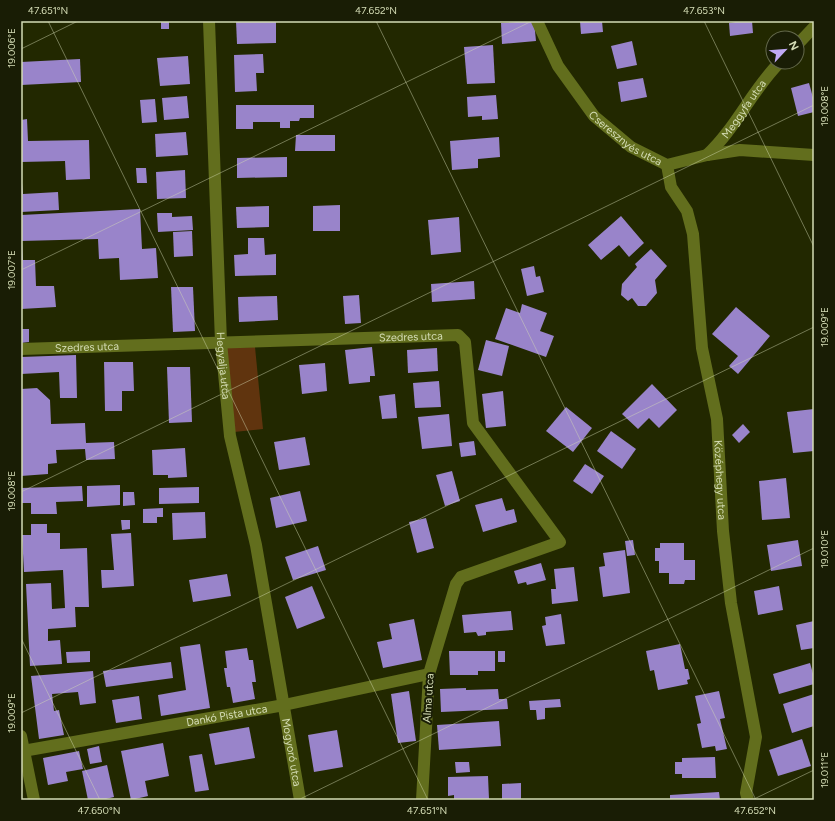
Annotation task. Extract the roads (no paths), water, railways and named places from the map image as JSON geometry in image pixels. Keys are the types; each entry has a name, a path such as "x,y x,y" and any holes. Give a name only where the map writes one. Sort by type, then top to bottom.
{"street":[{"name":"Hegyalja utca","path":"209,21 221,342 230,436 256,545 284,705"},
{"name":"Cseresznyés utca","path":"536,21 558,66 594,116 631,147 667,165 707,155 740,150 814,155"},
{"path":"805,36 814,27"},
{"name":"Meggyfa utca","path":"707,155 720,143 772,70"},
{"name":"Középhegy utca","path":"667,165 671,187 687,211 693,234 702,348 717,419 722,531 731,603 756,737 746,793 748,800"},
{"name":"Szedres utca","path":"21,349 458,335 465,342 473,422 560,542 462,577"},
{"name":"Alma utca","path":"422,800 429,674 456,584 462,577"},
{"name":"Dankó Pista utca","path":"22,751 284,705 429,674"},
{"name":"Mogyoró utca","path":"284,705 300,800"},
{"path":"21,736 22,751 34,800"}]}
